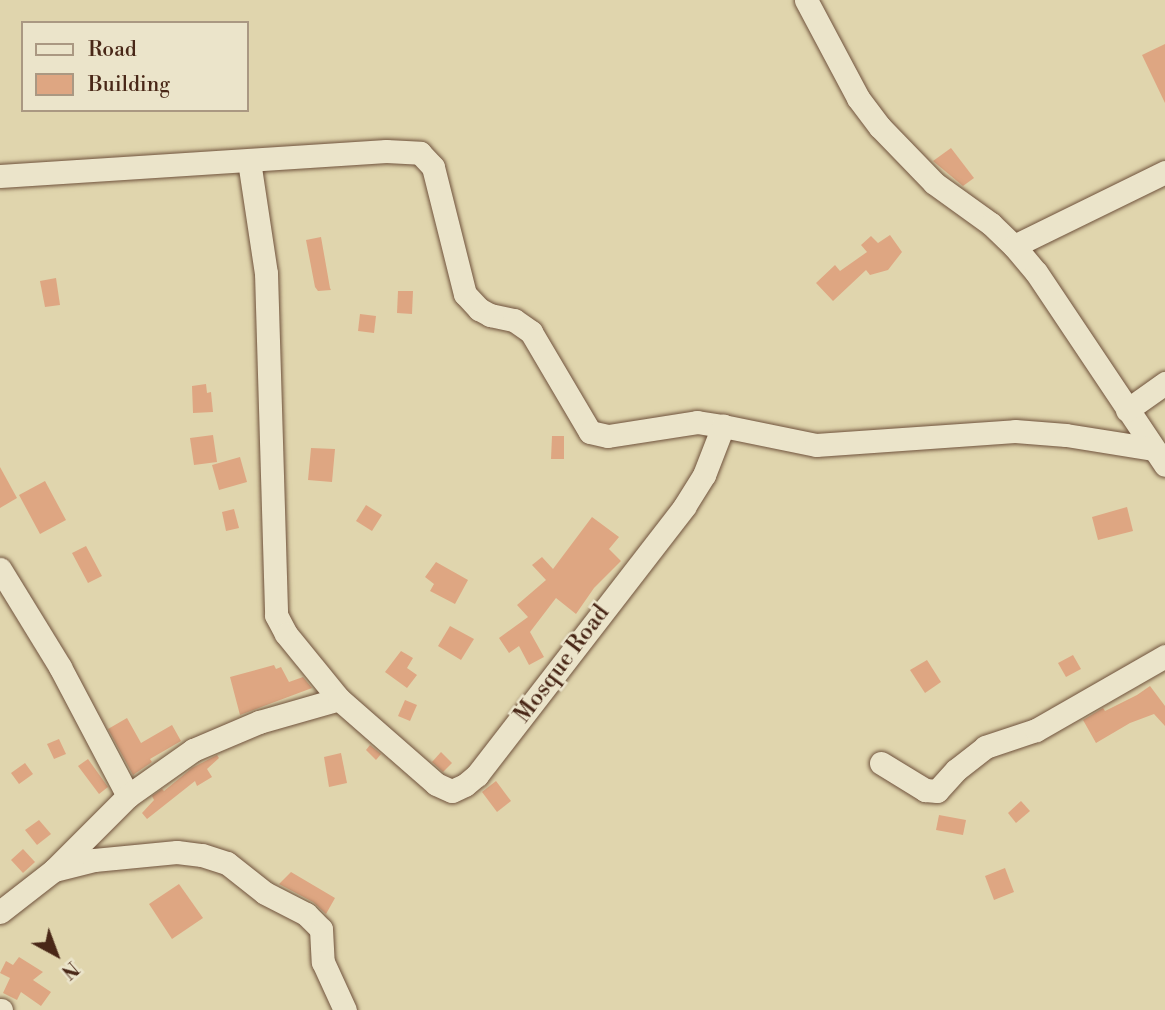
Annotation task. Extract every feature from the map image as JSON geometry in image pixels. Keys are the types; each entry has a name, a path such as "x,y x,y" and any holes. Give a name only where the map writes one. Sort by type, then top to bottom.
{"street":[{"path":"806,0 858,98 880,127 934,183 991,224 1036,272 1159,457"},
{"path":"0,176 386,151 421,153 433,167 465,294 479,309 490,315 514,320 531,332 590,432 608,436 697,422 816,445 1015,431 1066,435 1159,457"},
{"name":"Mosque Road","path":"248,161 266,273 276,615 286,634 339,699 436,784 452,791 477,775 684,507 704,475 723,426"},
{"path":"1014,246 1165,172"},
{"path":"1128,410 1165,383"},
{"path":"0,569 60,667 128,796"},
{"path":"881,763 925,790 937,791 956,769 985,747 1036,730 1165,656"},
{"path":"0,912 54,870 128,796 193,750 259,722 339,699"},
{"path":"54,870 94,860 177,852 202,855 227,863 265,893 306,914 321,929 323,962 345,1010"}],"building":[{"path":"1165,44 1165,103 1142,55"},
{"path":"951,148 974,178 963,186 933,161"},
{"path":"890,235 902,252 888,270 870,275 866,270 833,301 816,283 835,265 840,271 867,252 861,245 871,236 878,243"},
{"path":"321,237 331,290 318,291 306,240"},
{"path":"56,278 60,305 45,307 40,281"},
{"path":"398,291 413,291 412,314 397,313"},
{"path":"360,314 376,316 374,333 358,331"},
{"path":"206,384 207,393 211,392 213,412 193,413 192,386"},
{"path":"213,435 217,462 194,465 190,438"},
{"path":"552,436 564,436 564,459 551,459"},
{"path":"311,448 335,449 332,482 308,480"},
{"path":"240,457 247,482 219,490 212,465"},
{"path":"0,467 17,498 0,508"},
{"path":"45,481 66,520 40,534 19,495"},
{"path":"366,505 382,515 372,531 356,521"},
{"path":"1127,507 1133,531 1098,540 1092,517"},
{"path":"234,509 239,528 226,531 222,512"},
{"path":"592,517 619,537 609,549 621,561 594,588 576,614 556,598 530,632 544,657 529,665 519,646 509,653 499,638 528,617 517,605 546,580 532,565 542,557 553,569"},
{"path":"86,546 102,576 88,583 72,553"},
{"path":"436,562 468,580 455,604 430,591 434,584 425,577"},
{"path":"450,626 474,639 461,660 438,646"},
{"path":"401,651 413,658 407,668 417,675 407,688 385,672"},
{"path":"1073,655 1081,669 1066,677 1058,663"},
{"path":"927,660 941,682 925,693 910,670"},
{"path":"274,665 276,669 281,667 289,682 303,677 312,688 240,715 230,677"},
{"path":"1150,686 1165,706 1165,726 1154,714 1130,723 1096,743 1083,720 1103,708 1105,711 1137,695"},
{"path":"405,700 417,705 410,721 398,716"},
{"path":"127,718 141,743 172,725 181,741 150,759 152,762 133,775 108,729"},
{"path":"59,739 66,754 54,759 47,744"},
{"path":"370,745 381,754 376,760 366,750"},
{"path":"441,752 452,763 443,772 432,762"},
{"path":"341,753 347,783 329,787 324,757"},
{"path":"217,755 219,758 207,769 212,777 197,786 195,781 147,819 142,813 154,800 152,796 162,789 164,791 192,768"},
{"path":"88,759 108,787 99,794 78,766"},
{"path":"25,763 33,774 19,784 11,773"},
{"path":"496,781 511,801 497,812 482,792"},
{"path":"1021,801 1030,811 1016,823 1008,813"},
{"path":"939,815 966,820 963,835 936,830"},
{"path":"39,820 51,834 37,845 25,830"},
{"path":"23,849 35,862 23,873 11,860"},
{"path":"1005,868 1014,892 994,900 985,876"},
{"path":"291,872 335,898 326,914 313,902 279,884"},
{"path":"179,884 203,918 172,939 149,904"},
{"path":"19,957 43,972 33,980 51,992 41,1006 21,992 17,1000 3,993 10,978 0,973 6,961 13,965"}]}
